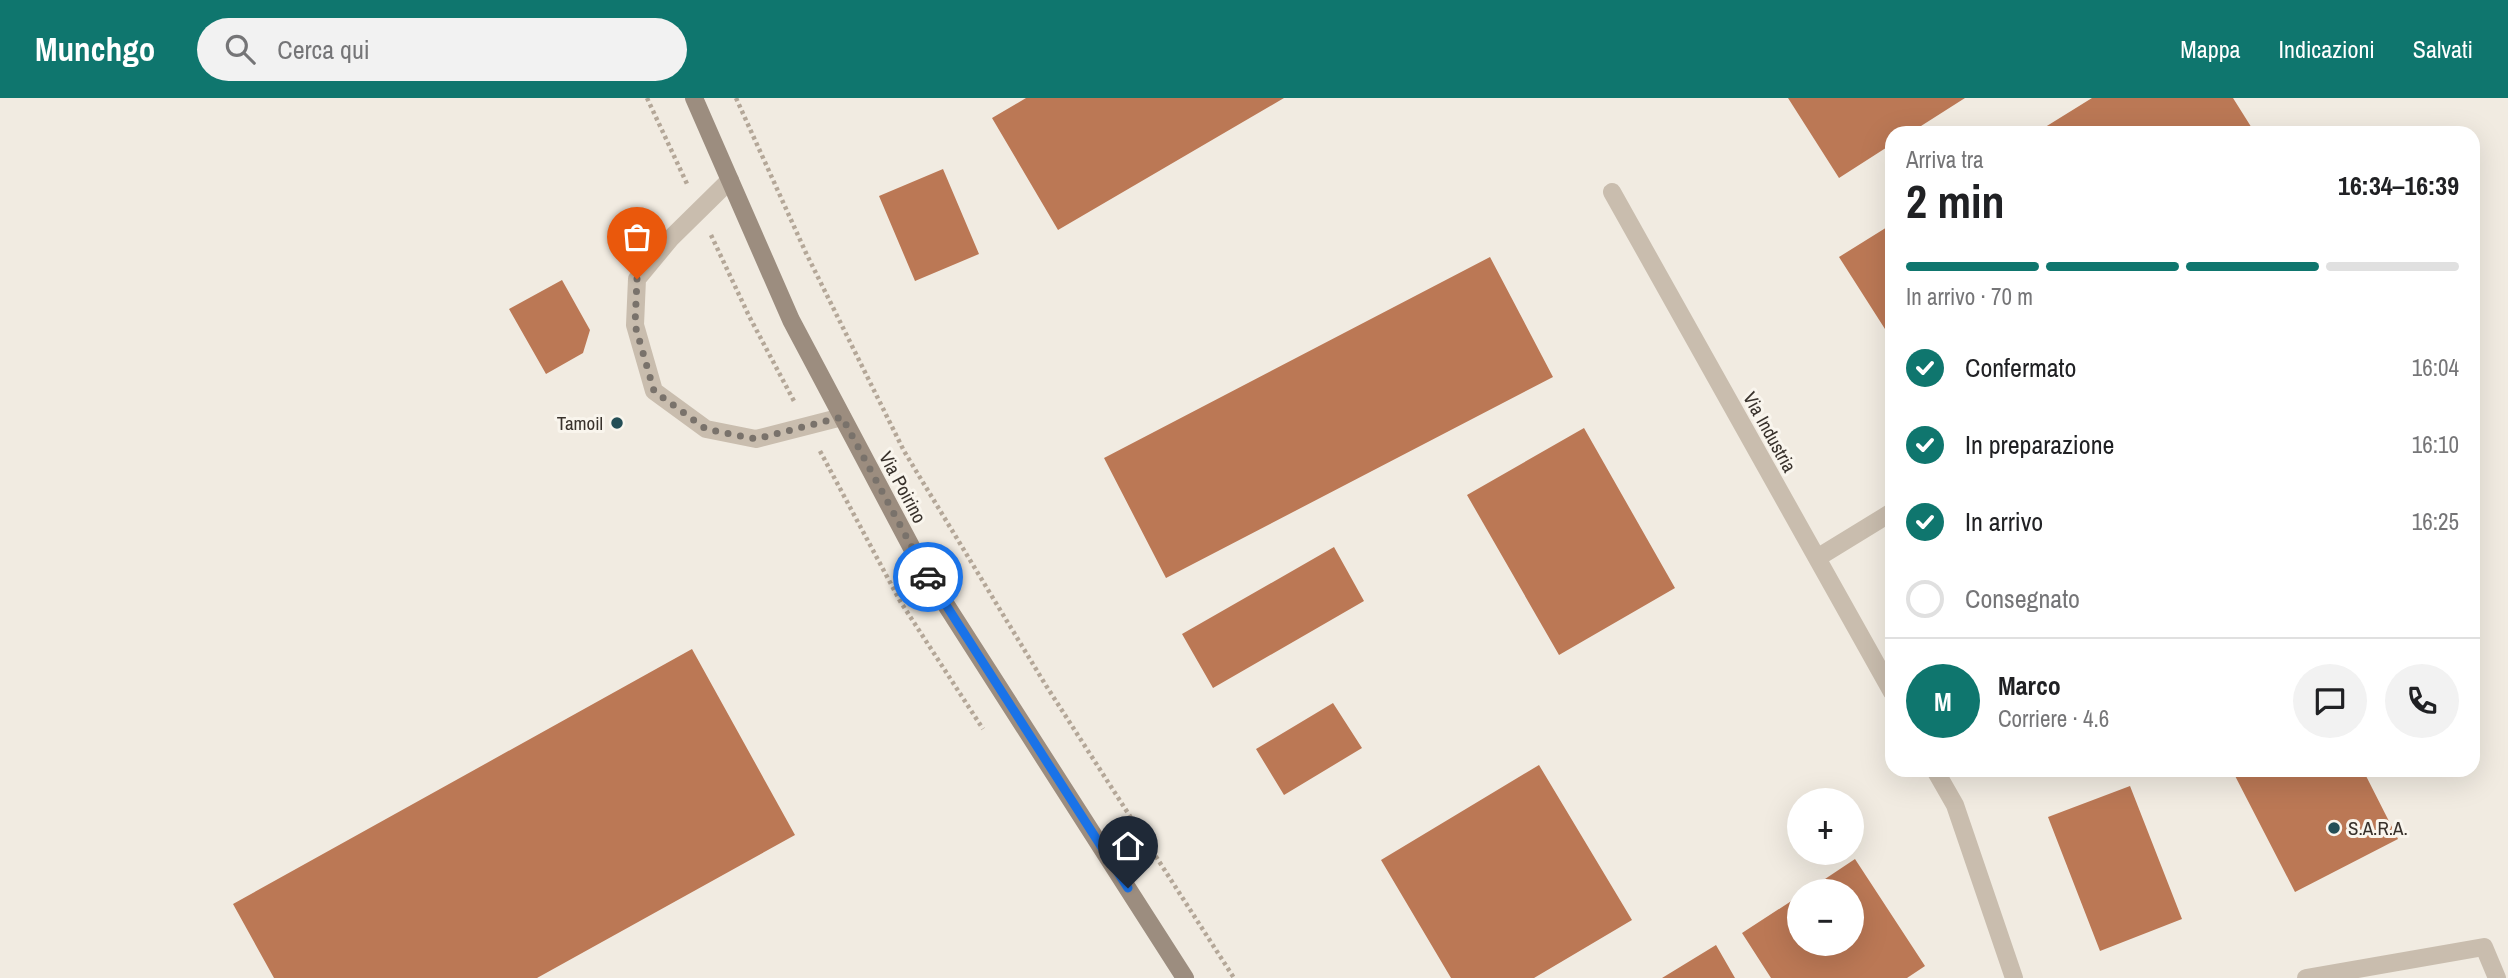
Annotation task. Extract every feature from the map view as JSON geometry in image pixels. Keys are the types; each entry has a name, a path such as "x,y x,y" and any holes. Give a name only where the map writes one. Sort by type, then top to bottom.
{"main road":[{"name":"Via Poirino","path":"694,98 791,320 923,569 1185,978"}],"lane":[{"path":"730,180 671,238 637,279 635,325 654,391 706,429 756,439 842,417"},
{"name":"Via Industria","path":"1612,192 1885,679"},
{"path":"1817,558 1885,516"},
{"path":"1939,777 1955,805 2014,978"},
{"path":"2306,978 2484,947 2497,978"}],"path":[{"path":"736,98 806,253 904,451 1045,684 1234,978"}],"building":[{"path":"1026,98 1284,98 1058,230 992,118"},
{"path":"1788,98 1965,98 1921,126 1885,126 1885,148 1839,178"},
{"path":"2092,98 2233,98 2251,126 2047,126"},
{"path":"943,169 979,254 915,281 879,196"},
{"path":"1885,228 1885,329 1839,257"},
{"path":"1490,257 1553,377 1166,578 1104,458"},
{"path":"562,280 590,330 583,353 546,374 509,309"},
{"path":"1584,428 1675,588 1559,655 1467,495"},
{"path":"1334,547 1364,601 1213,688 1182,634"},
{"path":"692,649 795,835 537,978 274,978 233,904"},
{"path":"1333,703 1362,748 1284,795 1256,749"},
{"path":"1539,765 1632,920 1534,978 1451,978 1381,860"},
{"path":"2236,777 2367,777 2398,839 2295,892"},
{"path":"2130,786 2182,919 2100,951 2048,817"},
{"path":"1846,865 1859,865 1925,966 1907,978 1771,978 1742,933 1787,904 1787,956 1864,956 1864,879 1825,879"},
{"path":"1716,945 1735,978 1662,978"}],"way so far":[{"path":"637,279 635,325 654,391 706,429 756,439 842,417 928,577"}],"place":[{"name":"Tamoil","path":"617,423"},
{"name":"S.A.R.A.","path":"2334,828"}],"route":[{"path":"928,577 1128,888"}]}
